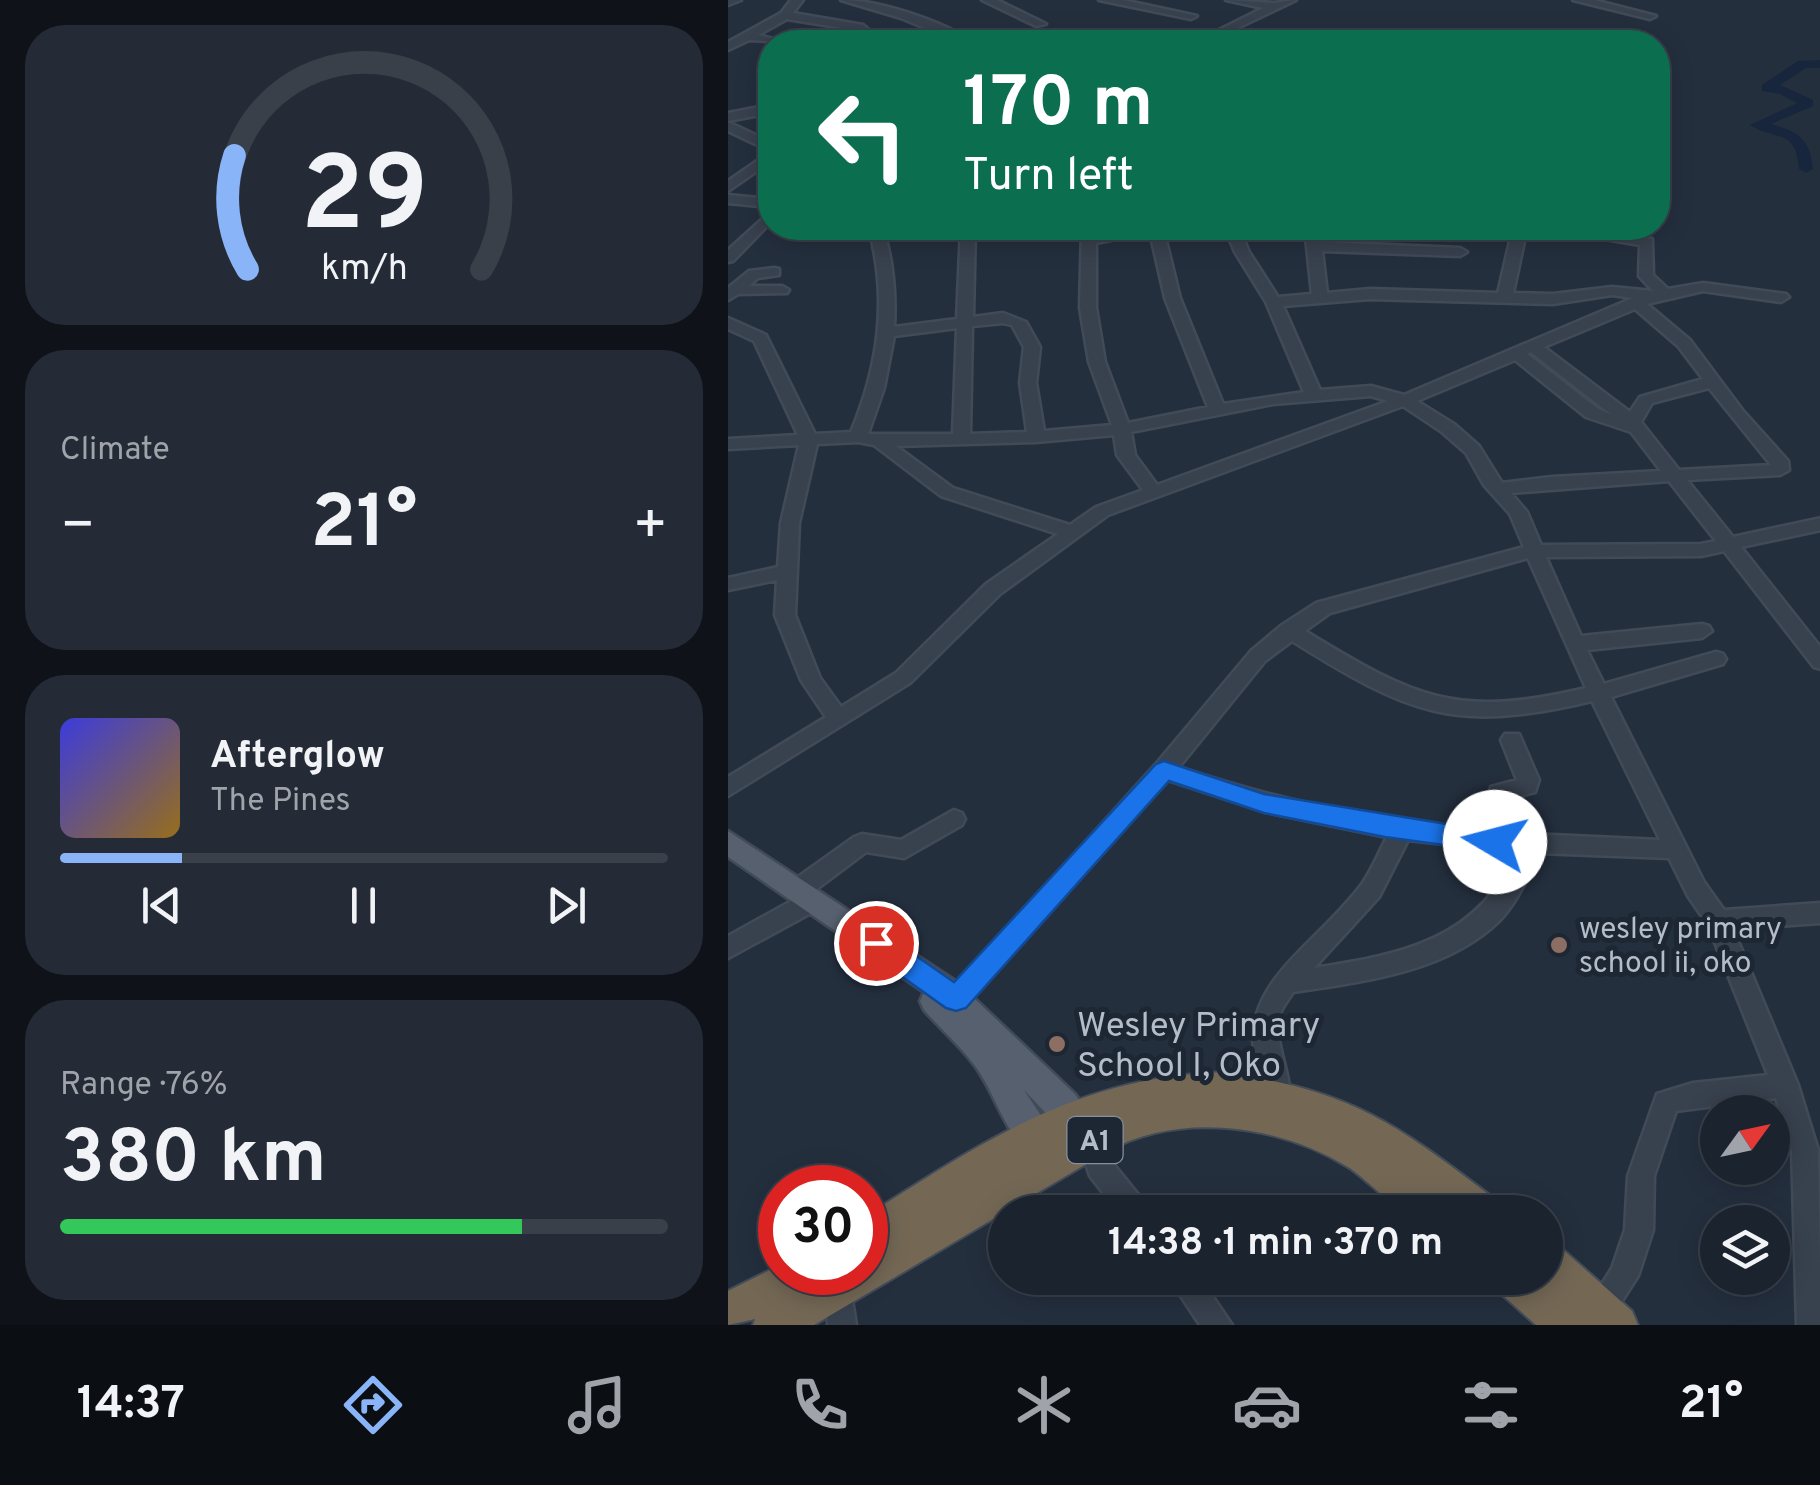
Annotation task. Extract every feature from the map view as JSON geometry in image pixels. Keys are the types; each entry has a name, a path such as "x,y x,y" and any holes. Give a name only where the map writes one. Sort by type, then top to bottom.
{"highway":[{"name":"A1","path":"773,1325 830,1296 1058,1160 1158,1090 1221,1088 1278,1096 1328,1109 1372,1130 1459,1195"},
{"name":"A1","path":"888,1223 1032,1134 1088,1141 1129,1123 1162,1115 1218,1113 1274,1121 1358,1152 1412,1195"},
{"path":"1563,1281 1595,1319"},
{"path":"1547,1295 1595,1319"},
{"name":"A1","path":"728,1312 830,1296"}],"main road":[{"path":"728,842 916,972 941,985 1088,1141"},
{"path":"916,972 922,988 1005,1080 1032,1134 1058,1160"}],"street":[{"path":"762,30 785,15 796,0"},
{"path":"847,0 935,30"},
{"path":"874,7 892,0"},
{"path":"988,0 1040,24"},
{"path":"1105,0 1190,16"},
{"path":"1232,0 1272,8"},
{"path":"1225,30 1290,0"},
{"path":"1579,0 1650,16"},
{"path":"785,15 863,30"},
{"path":"728,47 758,33"},
{"path":"752,37 758,38"},
{"path":"729,125 758,114"},
{"path":"729,125 758,141"},
{"path":"728,187 758,165"},
{"path":"728,199 758,203"},
{"path":"728,258 758,228"},
{"path":"858,437 874,401 884,332 886,270 879,240"},
{"path":"962,438 968,240"},
{"path":"1091,240 1088,308 1097,362 1132,468 1154,491"},
{"path":"1158,240 1162,275 1189,350 1217,409"},
{"path":"1237,240 1274,302 1314,396"},
{"path":"1313,240 1320,294"},
{"path":"1506,296 1518,240"},
{"path":"1498,489 1552,482 1774,472 1782,466 1711,382 1650,297 1645,240"},
{"path":"1314,246 1460,252"},
{"path":"732,293 749,276 774,272"},
{"path":"728,788 903,678 993,589 1102,511 1405,400 1650,297 1728,288 1781,297"},
{"path":"732,293 782,290"},
{"path":"1274,302 1320,294 1553,299 1612,290 1650,297"},
{"path":"884,332 1004,318 1018,322 1026,330 1032,347 1028,383 1036,437"},
{"path":"728,324 760,338 809,440 795,487 786,572 788,625 811,680 839,720"},
{"path":"1524,350 1592,413 1636,427 1820,662"},
{"path":"1636,427 1646,400 1711,382"},
{"path":"728,444 858,437 1036,437 1122,429 1217,409 1370,391 1405,400 1448,428 1472,450 1518,512 1531,551 1574,644 1676,848 1718,920 1813,1150 1817,1294 1812,1325"},
{"path":"879,440 947,492 1069,531"},
{"path":"956,999 1164,770 1258,656 1323,608 1531,551 1701,550 1820,524"},
{"path":"728,584 786,572"},
{"path":"1289,630 1375,682 1427,704 1458,709 1532,706 1716,660"},
{"path":"1574,644 1702,631"},
{"path":"1495,842 1495,800 1499,793 1526,786 1528,780 1512,740"},
{"path":"1164,770 1264,804 1402,830 1528,847 1676,848"},
{"path":"728,948 806,895 862,843 904,849 954,820"},
{"path":"1278,1096 1264,1034 1268,1014 1285,983 1371,890 1402,830"},
{"path":"1285,983 1417,958 1442,946 1504,902 1520,880 1528,847"},
{"path":"1718,920 1820,913"},
{"path":"1595,1319 1624,1276 1638,1230 1640,1176 1666,1102 1693,1094 1785,1086"},
{"path":"1088,1141 1124,1195"},
{"path":"1196,1295 1218,1325"}],"waterway":[{"path":"1806,169 1804,147 1791,134 1757,125 1808,103 1783,90 1767,88 1803,64 1821,64"}],"place":[{"name":"wesley primary school ii, oko","path":"1559,945"},
{"name":"Wesley Primary School I, Oko","path":"1057,1044"}],"route":[{"path":"876,943 956,999 1164,770 1264,804 1385,827 1495,842"}]}
